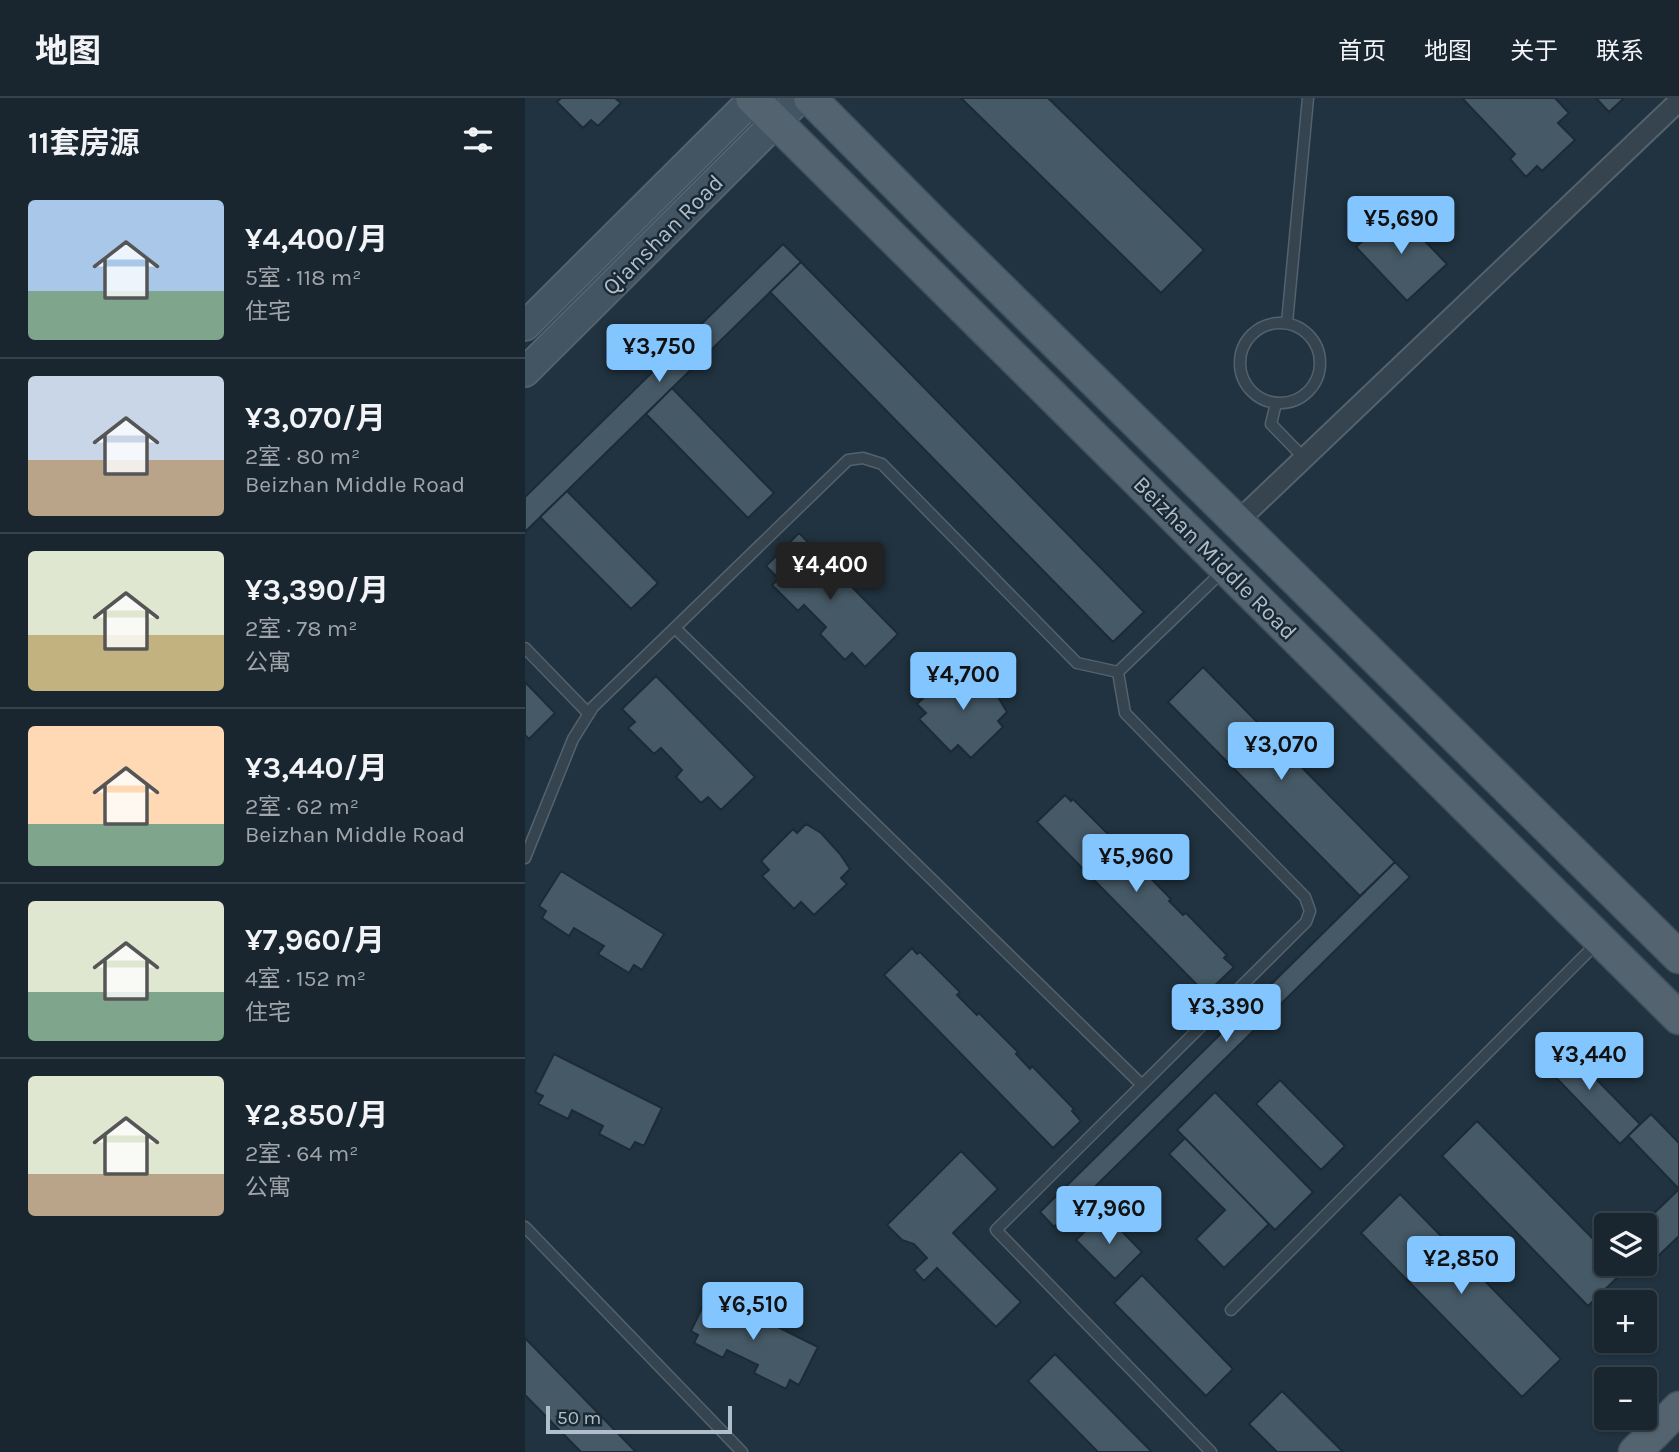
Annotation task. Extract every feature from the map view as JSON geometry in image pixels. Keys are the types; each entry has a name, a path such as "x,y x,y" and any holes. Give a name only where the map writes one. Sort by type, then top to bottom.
{"main road":[{"name":"Qianshan Road","path":"525,326 753,98"},
{"name":"Beizhan Middle Road","path":"753,98 1679,1018"},
{"name":"Qianshan Road","path":"525,372 800,98"},
{"name":"Beizhan Middle Road","path":"810,98 1679,957"},
{"path":"1635,1452 1679,1408"}],"street":[{"path":"1237,522 1679,101"}],"lane":[{"path":"1287,323 1308,98"},
{"path":"1287,323 1309,334 1316,344 1321,368 1311,390 1301,398 1276,404 1263,400 1244,382 1240,369 1241,356 1245,343 1253,333 1263,326 1287,323"},
{"path":"1276,404 1271,424 1304,458"},
{"path":"525,858 573,739 593,707 848,460 863,458 882,464 1077,663 1118,672"},
{"path":"1118,672 1225,568"},
{"path":"675,628 1142,1085"},
{"path":"525,649 589,714"},
{"path":"1118,672 1125,713 1304,897 1310,911 1306,922 996,1230 1211,1452"},
{"path":"1231,1310 1600,940"},
{"path":"525,1227 743,1452"}],"building":[{"path":"561,98 615,98 621,103 598,126 591,120 583,128 557,102"},
{"path":"961,98 1048,98 1204,250 1161,293"},
{"path":"1462,98 1555,98 1569,113 1558,123 1575,140 1542,171 1537,166 1526,177 1510,159 1515,154"},
{"path":"1596,98 1624,98 1609,112"},
{"path":"1395,210 1447,264 1407,301 1356,247"},
{"path":"783,244 801,262 525,532 525,497"},
{"path":"801,262 1144,612 1113,642 770,292"},
{"path":"672,388 774,493 748,518 646,414"},
{"path":"567,491 658,583 631,609 540,517"},
{"path":"799,533 898,634 865,667 852,653 845,660 820,634 826,627 804,605 798,611 772,585 779,579 766,566"},
{"path":"962,667 978,676 998,697 1007,712 998,721 1003,727 971,758 958,745 951,752 919,719 926,713 917,704 950,672 954,676"},
{"path":"1203,667 1395,862 1360,896 1168,702"},
{"path":"656,676 755,777 721,810 708,797 701,803 676,777 682,770 661,748 654,754 628,728 635,722 622,709"},
{"path":"525,682 555,713 529,739 525,735"},
{"path":"1065,795 1071,801 1073,799 1113,839 1110,841 1130,862 1132,859 1171,899 1169,901 1183,915 1186,913 1227,955 1224,958 1234,967 1206,994 1037,822"},
{"path":"806,824 821,833 850,869 841,878 847,884 814,915 801,902 794,909 762,876 769,870 761,861 793,829 797,833"},
{"path":"1395,862 1410,877 1054,1227 1040,1212"},
{"path":"561,871 664,934 642,970 634,965 629,973 598,954 604,946 574,928 569,936 542,918 546,911 539,906"},
{"path":"912,948 917,954 920,952 960,992 957,995 977,1015 979,1013 1018,1052 1016,1054 1030,1069 1032,1066 1074,1109 1072,1111 1081,1121 1053,1148 884,975"},
{"path":"1558,1040 1640,1124 1620,1144 1538,1059"},
{"path":"554,1054 662,1108 644,1146 635,1142 630,1150 599,1134 603,1126 572,1110 568,1119 538,1104 543,1096 535,1092"},
{"path":"1280,1080 1345,1146 1321,1170 1256,1104"},
{"path":"1215,1092 1313,1192 1275,1230 1177,1130"},
{"path":"1651,1114 1679,1143 1679,1189 1628,1136"},
{"path":"1477,1121 1594,1240 1594,1276 1619,1276 1604,1290 1594,1290 1594,1300 1588,1306 1442,1156"},
{"path":"1185,1138 1269,1224 1224,1268 1196,1239 1225,1210 1169,1154"},
{"path":"961,1151 998,1189 953,1233 1021,1302 996,1327 937,1268 924,1281 914,1270 927,1258 914,1244 902,1240 887,1225"},
{"path":"1679,1189 1679,1236 1657,1257 1657,1213 1654,1213"},
{"path":"1400,1194 1561,1359 1522,1397 1361,1233"},
{"path":"1104,1213 1142,1252 1115,1279 1076,1240"},
{"path":"1142,1275 1233,1369 1206,1396 1114,1303"},
{"path":"709,1293 818,1347 799,1385 790,1380 786,1389 754,1373 758,1365 727,1350 723,1358 694,1343 698,1335 691,1331"},
{"path":"525,1338 636,1452 581,1452 525,1395"},
{"path":"1055,1354 1152,1452 1098,1452 1028,1381"},
{"path":"1282,1391 1343,1452 1277,1452 1249,1424"}]}
